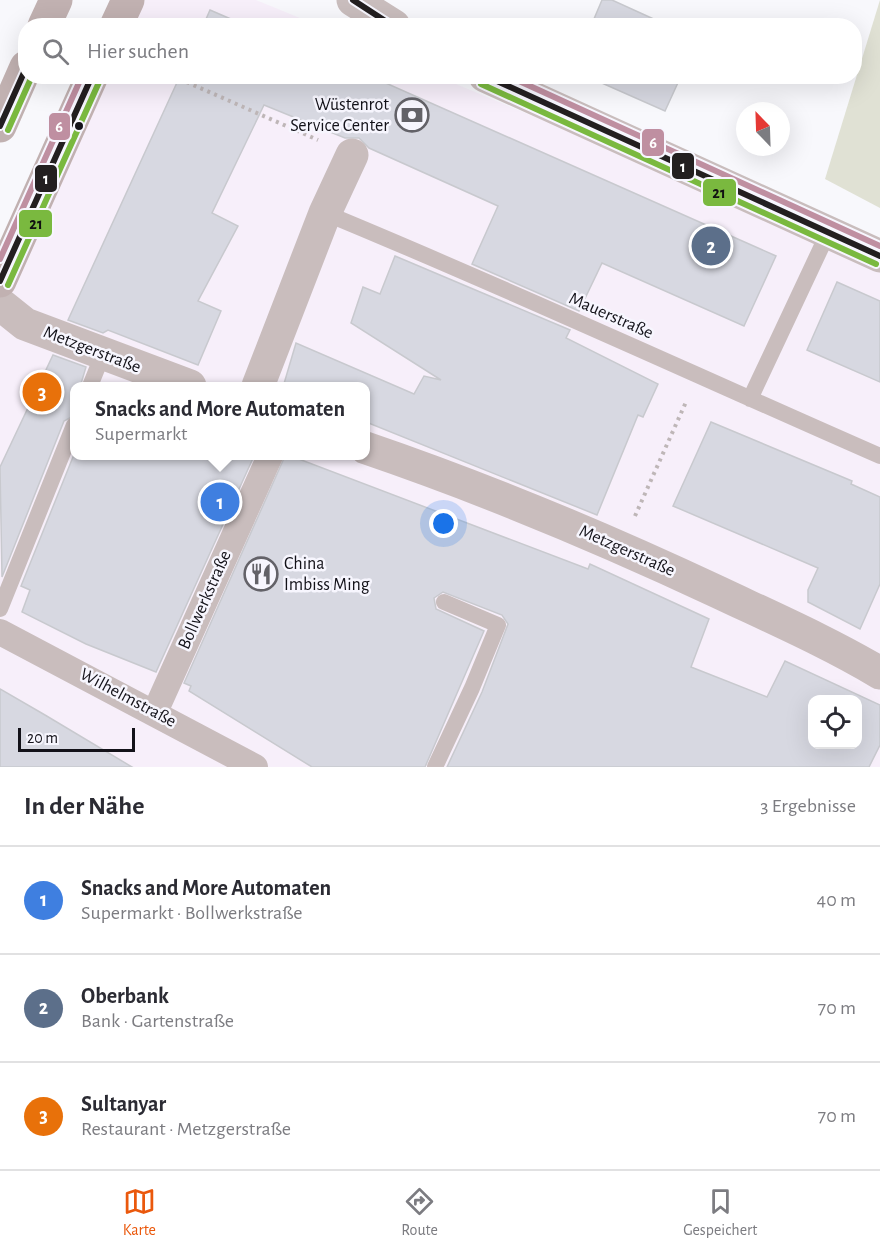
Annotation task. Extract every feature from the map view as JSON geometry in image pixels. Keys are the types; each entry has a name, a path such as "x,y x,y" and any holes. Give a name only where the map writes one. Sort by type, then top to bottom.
{"main road":[{"path":"48,18 56,0"},
{"path":"0,126 19,84"},
{"path":"0,281 88,84"}],"street":[{"path":"352,0 381,18"},
{"path":"502,84 880,256"},
{"path":"260,382 326,213 352,155"},
{"name":"Metzgerstraße","path":"0,304 25,324 177,382"},
{"name":"Metzgerstraße","path":"370,449 483,490 622,546 831,645 880,673"},
{"name":"Bollwerkstraße","path":"155,712 268,460"},
{"name":"Wilhelmstraße","path":"0,632 155,712 223,759 255,767"}],"lane":[{"name":"Mauerstraße","path":"326,213 463,270 880,456"},
{"path":"750,399 828,233"},
{"path":"92,382 103,354"},
{"path":"0,609 70,437"},
{"path":"435,767 498,625 444,602"}],"path":[{"path":"191,84 352,155"},
{"path":"622,546 698,374"}],"shaded area":[{"path":"145,0 256,0 300,18 137,18"},
{"path":"880,0 880,208 825,179 854,84 862,84 862,59"},
{"path":"106,84 456,84 880,260 880,767 0,767 0,313"}],"building":[{"path":"602,0 612,0 651,18 594,18"},
{"path":"210,10 228,18 206,18"},
{"path":"176,84 388,84 776,256 744,326 602,263 579,311 472,264 498,206 369,148 359,138 345,138 264,105 212,213 238,226 198,301 221,311 198,365 108,330 103,333 68,320"},
{"path":"604,84 677,84 665,111"},
{"path":"395,256 570,330 566,338 658,384 643,417 638,415 597,515 370,424 370,382 284,382 296,343 414,394 424,376 441,380 351,323 363,287 380,294"},
{"path":"837,282 880,301 880,382 807,350"},
{"path":"53,355 86,367 82,382 70,382 70,418 64,421 2,577 0,467"},
{"path":"711,422 852,481 851,484 880,497 880,584 860,629 808,602 808,590 818,568 673,506"},
{"path":"72,460 252,460 156,672 86,644 22,612 30,590 21,586"},
{"path":"283,460 302,460 588,569 590,564 709,619 691,667 767,697 785,661 858,695 808,695 808,749 862,749 862,697 880,705 880,745 869,767 447,767 482,692 508,624 502,615 443,592 434,598 436,609 484,631 425,767 312,767 189,691 191,686 184,683"},
{"path":"0,689 45,715 132,767 0,767"}],"transit line":[{"name":"1","path":"353,0 381,18"},
{"name":"1","path":"0,126 19,84"},
{"name":"21","path":"8,130 28,84"},
{"name":"6","path":"0,259 78,84"},
{"name":"1","path":"0,281 88,84"},
{"name":"21","path":"8,285 98,84"},
{"name":"21","path":"481,84 876,264"},
{"name":"1","path":"504,84 880,256"},
{"name":"6","path":"526,84 880,246"}],"place":[{"name":"Wüstenrot Service Center","path":"412,115"},
{"name":"Oberbank","path":"711,246"},
{"name":"Sultanyar","path":"42,392"},
{"name":"Snacks and More Automaten","path":"220,502"},
{"name":"China Imbiss Ming","path":"261,574"}]}
